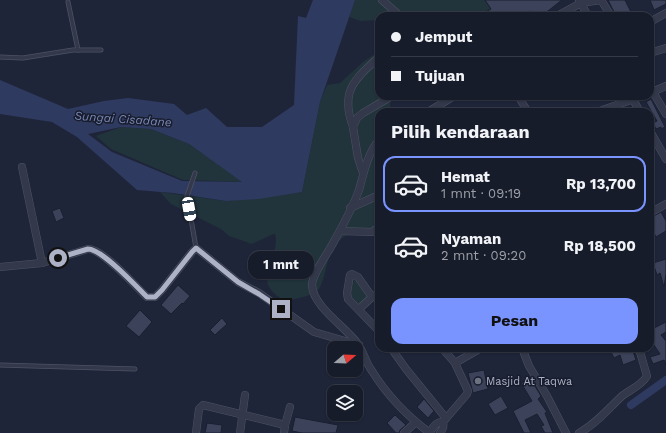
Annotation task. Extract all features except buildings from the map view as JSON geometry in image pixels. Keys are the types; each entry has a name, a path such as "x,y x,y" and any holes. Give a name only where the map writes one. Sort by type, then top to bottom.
{"street":[{"path":"382,0 396,12"},
{"path":"563,12 580,1 601,0 608,12"},
{"path":"580,1 586,12"},
{"path":"654,20 666,13"},
{"path":"654,51 666,48"},
{"path":"363,173 358,158 353,127 348,113 348,101 351,90 358,77 375,62"},
{"path":"654,90 666,86"},
{"path":"654,96 666,114"},
{"path":"353,127 357,118 385,100"},
{"path":"434,108 448,100"},
{"path":"607,108 627,100"},
{"path":"654,144 666,159"},
{"path":"356,341 317,300 312,284 340,231 375,146"},
{"path":"22,167 42,263"},
{"path":"350,208 375,198"},
{"path":"654,211 666,204"},
{"path":"340,231 372,232 375,230"},
{"path":"0,267 42,263 88,249 93,249 108,260 147,297 155,297 196,248 238,282 259,294 314,332 345,341"},
{"path":"372,297 358,277 354,274 350,275 347,296 348,299 375,326"},
{"path":"359,310 375,295"},
{"path":"394,352 444,420 444,428 440,433"},
{"path":"363,354 371,371 382,386 416,422 429,433 436,423 444,420 468,391 455,363 445,352"},
{"path":"455,363 473,352"},
{"path":"524,352 529,366 547,396 566,433"},
{"path":"579,433 607,411 623,395 643,382 647,376 640,352"},
{"path":"240,433 245,395"},
{"path":"196,433 199,409 203,405 242,415 285,431 290,407"},
{"path":"404,433 416,422"}],"lane":[{"path":"68,2 78,50"},
{"path":"0,57 23,58 78,50 101,50"},
{"path":"195,173 187,196 196,248"},
{"path":"0,365 134,369"}],"shaded area":[{"path":"355,0 505,0 497,8 486,12 375,12 375,20 361,21 349,17"},
{"path":"375,54 375,100 391,100 390,108 375,108 375,229 371,231 359,230 353,232 338,242 331,253 318,290 303,297 283,299 276,295 271,289 268,285 267,278 269,266 274,253 276,241 275,234 252,244 229,236 221,229 171,204 160,192 226,201 302,192 320,102 327,85 340,83 363,62"},
{"path":"121,127 151,129 189,144 243,182 183,180 111,149 96,136"},
{"path":"354,279 356,279 368,296 363,303 358,304 350,295"}],"water":[{"name":"Sungai Cisadane","path":"313,0 355,0 320,102 302,192 259,199 226,201 173,193 137,190 77,137 52,122 0,114 0,80 68,109 104,101 128,98 174,104 187,115 206,108 227,127 262,127 294,105 298,16 306,18","holes":["121,127 151,129 189,144 242,182 182,181 112,152 88,134"]}],"waterway":[{"path":"631,405 666,380"}],"place":[{"name":"Masjid At Taqwa","path":"478,381"}],"route":[{"path":"58,258 88,249 93,249 99,252 147,297 155,297 196,248 238,282 281,309"}]}
